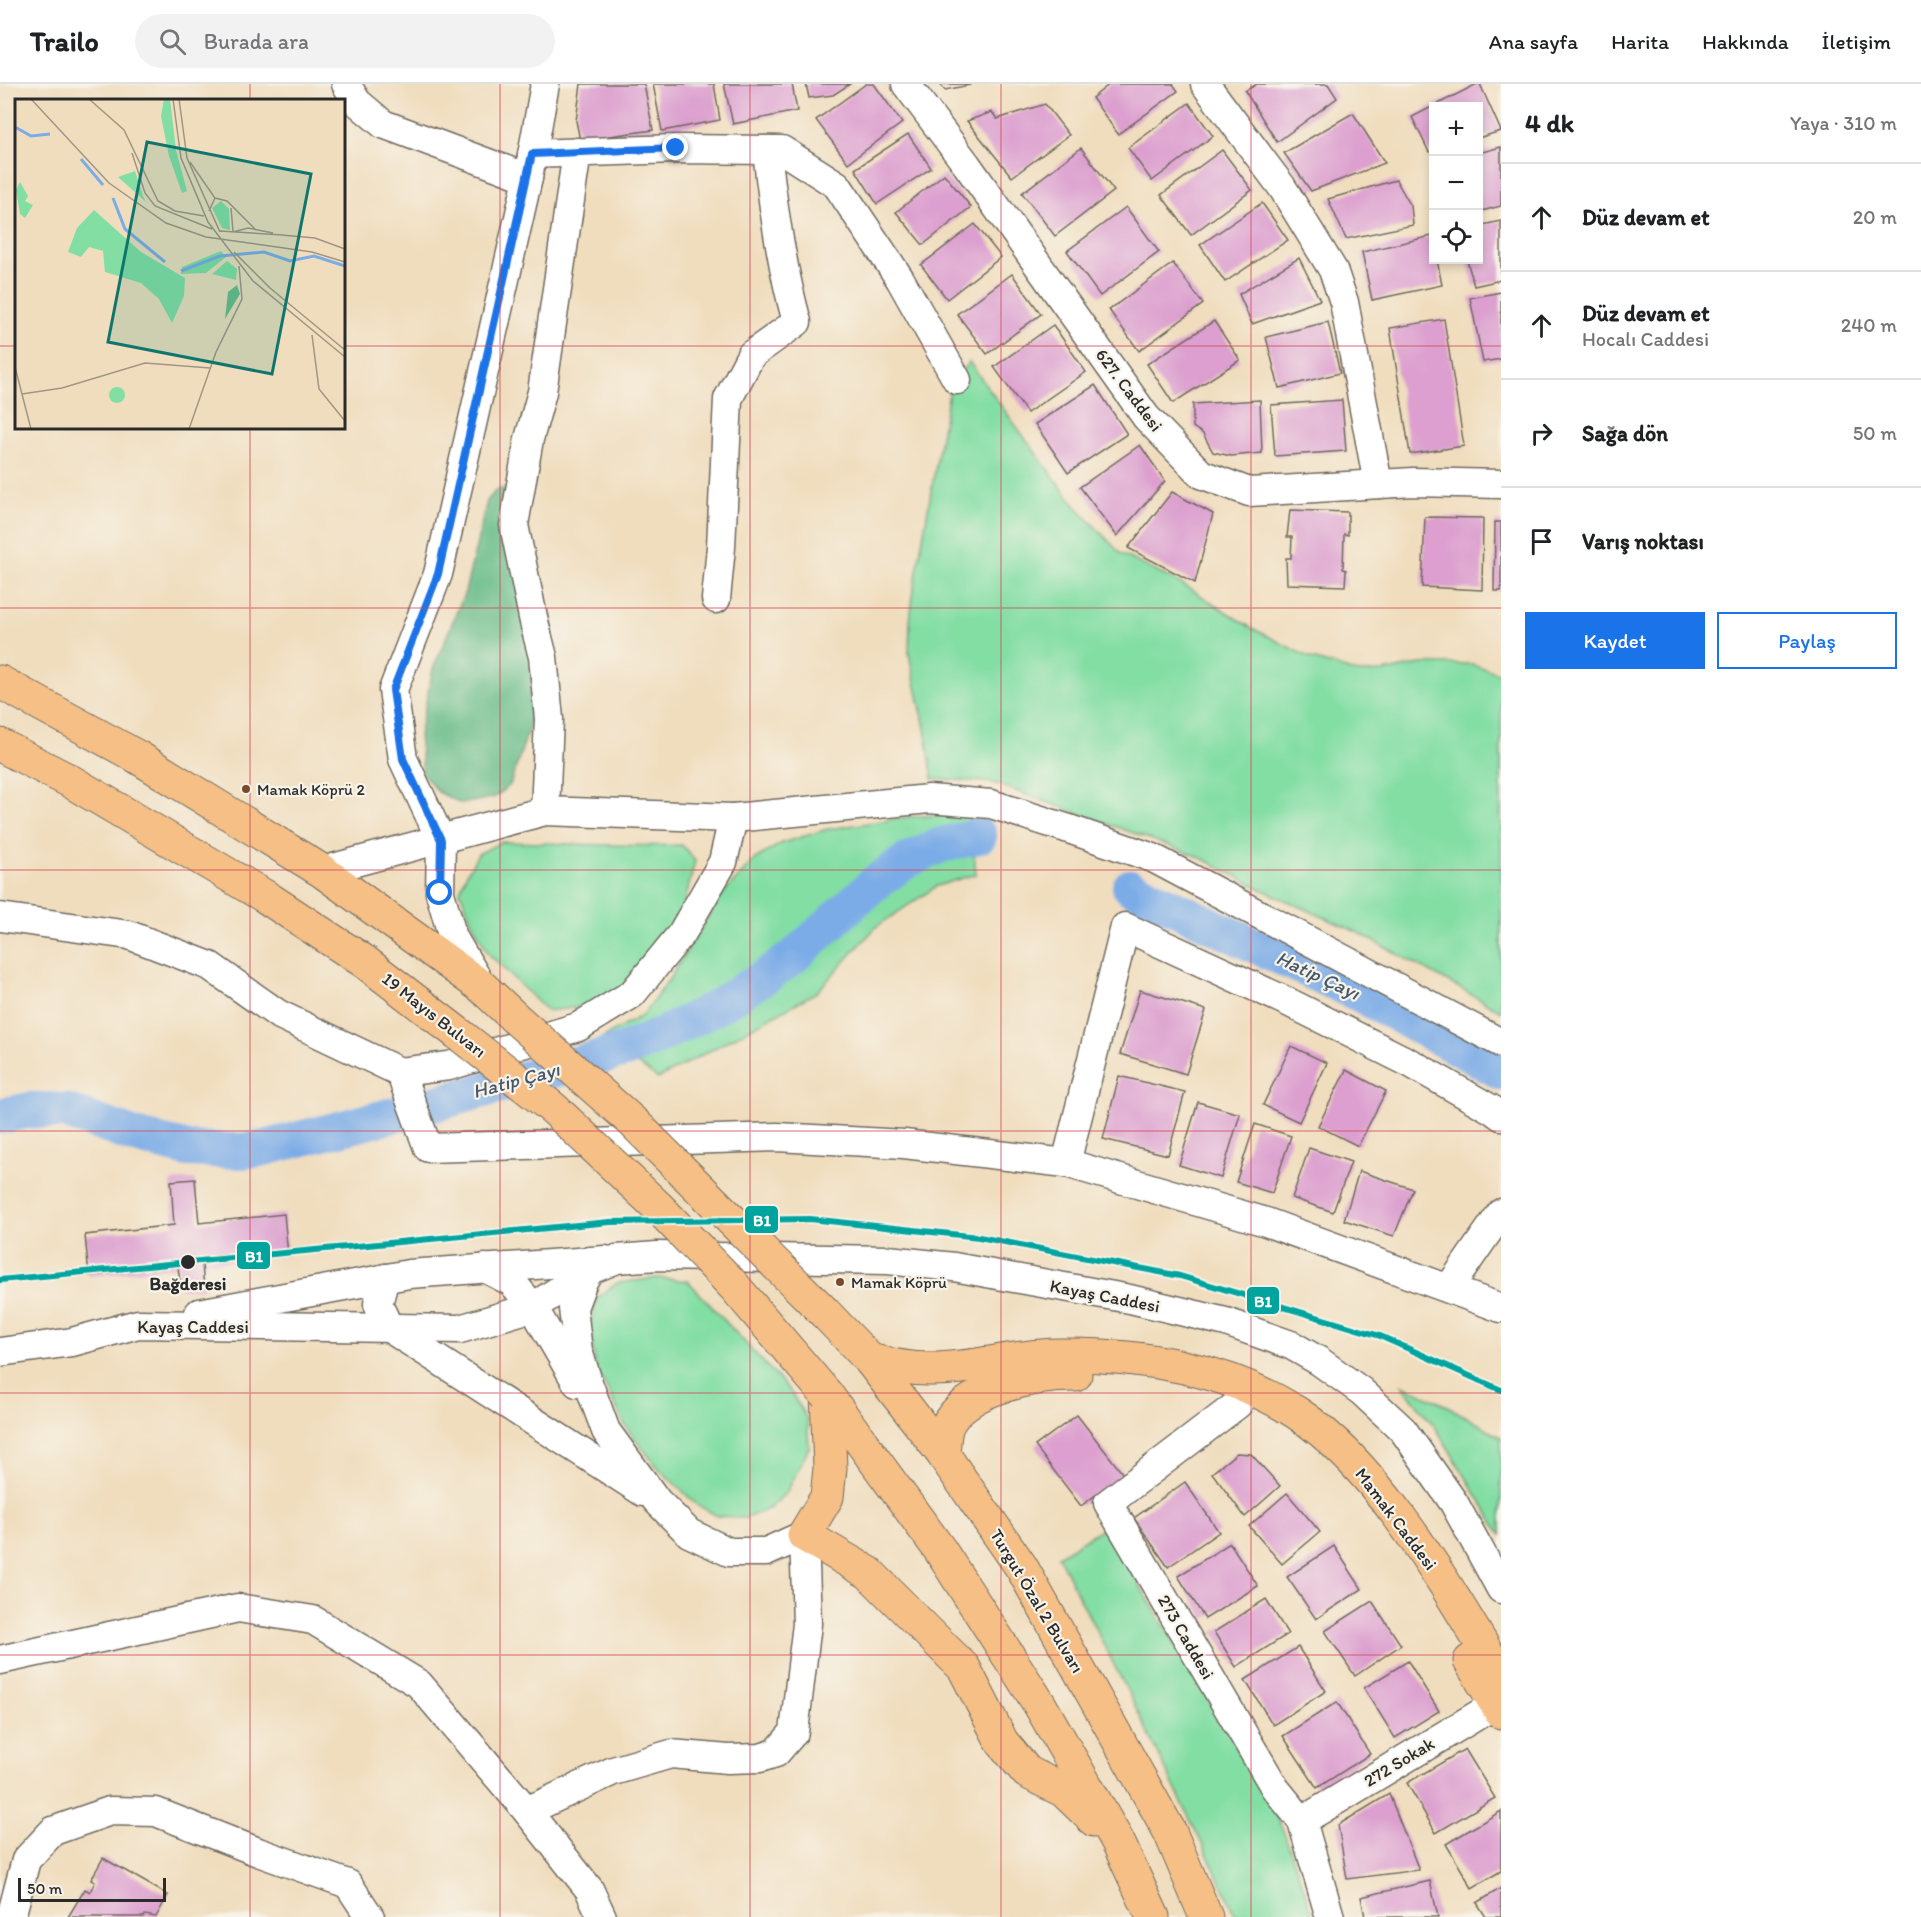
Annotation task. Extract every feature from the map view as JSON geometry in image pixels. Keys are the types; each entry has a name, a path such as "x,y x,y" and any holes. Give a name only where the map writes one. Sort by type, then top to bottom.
{"main road":[{"path":"0,682 136,756 322,872 482,987"},
{"name":"19 Mayıs Bulvarı","path":"0,745 70,781 266,897 365,962 460,1035 554,1109 658,1207 734,1286 827,1395"},
{"name":"Turgut Özal 2 Bulvarı","path":"482,987 634,1123 870,1360 943,1454 1028,1578 1170,1832 1206,1917"},
{"name":"Mamak Caddesi","path":"870,1360 904,1368 930,1369 954,1368 1022,1357 1058,1355 1131,1358 1214,1375 1276,1400 1300,1415 1345,1452 1391,1506 1432,1566 1499,1697"},
{"name":"Mamak Caddesi","path":"943,1454 947,1427 964,1405 992,1390 1030,1379 1057,1375 1127,1376 1169,1382 1238,1404 1287,1427 1330,1462 1354,1488 1376,1515 1499,1697"},
{"path":"827,1395 830,1467 827,1497 804,1535 869,1573 964,1668 1002,1742 1027,1772 1064,1791 1118,1842"},
{"path":"827,1395 940,1550 1040,1706 1118,1842 1154,1917"}],"street":[{"path":"346,84 357,102 383,124 530,166 577,152 676,148 782,150 837,185 900,279 957,380"},
{"path":"482,987 453,938 440,893 441,840 403,759 393,690 438,574 530,166 545,84"},
{"name":"627. Caddesi","path":"906,84 967,165 1146,417 1201,474 1249,492 1413,482 1501,484"},
{"path":"1205,84 1282,187 1333,270 1344,302 1378,484"},
{"path":"716,599 722,536 728,399 751,355 796,322 774,221 767,150"},
{"path":"545,811 549,719 543,657 514,525 529,439 542,392 577,152"},
{"path":"0,756 70,781"},
{"path":"322,872 545,811 733,818 929,799 991,804 1153,858 1501,1043"},
{"path":"409,1096 449,1066 578,1027 632,993 682,933 723,862 733,818"},
{"path":"0,917 129,935 210,966 278,1014 409,1096 428,1148 777,1137 904,1144 1066,1163 1266,1222 1501,1308"},
{"path":"1066,1163 1125,927 1288,1002 1412,1064 1501,1116"},
{"path":"1449,1288 1501,1213"},
{"name":"Kayaş Caddesi","path":"0,1352 72,1342 138,1324 460,1329 532,1307 590,1270 617,1259 657,1256 888,1260 954,1267 1130,1299 1226,1322 1291,1345 1319,1361 1361,1391 1403,1430 1454,1503 1501,1589"},
{"path":"138,1324 409,1274 617,1259"},
{"path":"485,1268 512,1282 532,1307 606,1431 657,1501 689,1533 729,1552 766,1552 804,1535 807,1624 794,1732 776,1753 760,1758 728,1759 671,1754 613,1771 527,1811"},
{"path":"590,1270 583,1281 573,1308 578,1351 606,1431"},
{"path":"385,1278 378,1304 389,1328 657,1501"},
{"name":"273 Caddesi","path":"1238,1404 1108,1503 1275,1788 1302,1821 1330,1917"},
{"path":"0,1660 238,1608 313,1620 418,1684 527,1811 589,1889 602,1917"},
{"name":"272 Sokak","path":"1302,1821 1499,1697"},
{"path":"11,1917 26,1860 53,1831 110,1810 156,1812 348,1884 370,1917"}],"green space":[{"path":"969,362 1072,502 1121,554 1187,587 1250,627 1312,659 1359,673 1384,672 1420,664 1472,664 1501,674 1501,1011 1359,933 1263,890 1197,856 991,782 933,779 909,654 910,621 949,392"},
{"path":"507,488 532,663 529,728 510,785 495,797 462,804 438,792 423,774 419,735 433,669 465,592 487,501 496,490"},
{"path":"970,813 976,874 937,886 876,927 817,992 658,1079 602,1038 643,1015 668,981 722,895 755,859 782,843 828,829 910,817"},
{"path":"501,842 682,845 695,861 683,909 625,987 588,1006 547,1011 488,953 472,922 460,891 478,854"},
{"path":"658,1278 688,1281 790,1391 807,1419 809,1447 787,1492 770,1508 746,1518 717,1516 696,1504 657,1467 626,1427 595,1365 590,1326 597,1298 617,1283"},
{"path":"1401,1384 1447,1406 1501,1437 1501,1535 1436,1428"},
{"path":"1104,1527 1257,1778 1283,1830 1314,1917 1236,1917 1128,1692 1058,1556"}],"building":[{"path":"581,84 644,84 653,130 580,140 576,121"},
{"path":"653,84 714,84 720,120 662,131"},
{"path":"724,84 792,84 797,111 733,124"},
{"path":"806,84 850,84 833,95 809,98"},
{"path":"866,84 874,84 902,123 848,163 816,120"},
{"path":"940,84 970,84 970,85 945,90"},
{"path":"1110,84 1173,84 1178,91 1118,134 1092,98"},
{"path":"1257,84 1328,84 1337,98 1277,142 1245,91"},
{"path":"1480,84 1501,131 1483,136 1483,102 1442,102"},
{"path":"1189,103 1213,136 1152,181 1128,148"},
{"path":"1045,104 1069,135 1012,177 967,121 992,112 997,119"},
{"path":"1429,108 1429,152 1412,117"},
{"path":"1353,113 1385,163 1311,191 1284,153"},
{"path":"908,134 931,168 877,204 855,169"},
{"path":"1501,147 1501,206 1483,211 1483,156 1483,152"},
{"path":"1081,148 1114,191 1055,236 1022,193"},
{"path":"1222,150 1252,190 1191,235 1161,195"},
{"path":"944,174 971,207 923,245 896,212"},
{"path":"1396,180 1411,206 1413,225 1346,239 1328,199"},
{"path":"1262,203 1288,240 1225,282 1200,245"},
{"path":"1126,207 1159,252 1100,296 1067,251"},
{"path":"1501,221 1501,280 1474,286 1468,264 1483,264 1483,225"},
{"path":"975,224 1001,257 947,299 921,265"},
{"path":"1429,237 1429,264 1438,264 1442,285 1372,300 1362,252"},
{"path":"1299,258 1320,300 1252,324 1239,294"},
{"path":"1173,263 1203,304 1139,351 1109,310"},
{"path":"1012,274 1041,314 987,354 957,314"},
{"path":"1501,292 1501,359 1483,362 1470,298"},
{"path":"1444,319 1464,446 1410,454 1390,328"},
{"path":"1214,321 1240,360 1173,403 1147,364"},
{"path":"1328,322 1340,373 1279,388 1266,337"},
{"path":"1053,325 1086,372 1027,413 994,367"},
{"path":"1095,385 1127,434 1068,473 1035,424"},
{"path":"1260,400 1262,453 1231,456 1213,452 1203,434 1193,427 1193,404"},
{"path":"1342,400 1346,451 1275,456 1271,405"},
{"path":"1140,445 1165,481 1117,536 1080,487"},
{"path":"1172,492 1213,514 1195,583 1128,548"},
{"path":"1290,510 1348,512 1348,535 1344,534 1345,586 1287,584 1286,558 1291,558 1292,537 1287,537"},
{"path":"1425,517 1483,518 1482,590 1422,587"},
{"path":"1495,522 1501,522 1501,591 1494,591"},
{"path":"1140,990 1206,1010 1186,1074 1120,1054"},
{"path":"1291,1046 1327,1063 1299,1122 1263,1105"},
{"path":"1346,1070 1386,1091 1358,1146 1318,1126"},
{"path":"1119,1076 1185,1092 1168,1155 1103,1139"},
{"path":"1198,1102 1240,1114 1221,1178 1179,1165"},
{"path":"1255,1124 1291,1136 1272,1193 1236,1182"},
{"path":"1309,1148 1351,1162 1333,1212 1292,1198"},
{"path":"1359,1171 1413,1189 1394,1236 1344,1220"},
{"path":"195,1179 199,1223 284,1214 288,1255 202,1264 204,1288 181,1289 178,1267 89,1276 85,1235 174,1225 171,1181"},
{"path":"1077,1415 1123,1474 1081,1506 1035,1446"},
{"path":"1237,1453 1251,1454 1280,1486 1245,1517 1212,1473"},
{"path":"1185,1482 1219,1532 1168,1567 1134,1518"},
{"path":"1287,1493 1320,1532 1282,1564 1249,1526"},
{"path":"1230,1543 1258,1586 1205,1619 1178,1576"},
{"path":"1334,1546 1362,1589 1316,1619 1287,1577"},
{"path":"1266,1599 1288,1634 1236,1667 1214,1632"},
{"path":"1372,1601 1401,1645 1355,1676 1325,1631"},
{"path":"1298,1647 1326,1691 1273,1725 1245,1680"},
{"path":"1408,1661 1439,1711 1395,1738 1364,1688"},
{"path":"1337,1702 1370,1754 1317,1788 1283,1736"},
{"path":"1465,1749 1495,1798 1436,1833 1407,1783"},
{"path":"1389,1794 1419,1870 1347,1879 1338,1825"},
{"path":"1501,1811 1501,1871 1472,1888 1446,1844"},
{"path":"103,1858 168,1895 156,1917 145,1915 144,1917 68,1917 85,1889 90,1892 95,1882 91,1880"},
{"path":"1430,1881 1438,1917 1365,1917 1361,1897"},
{"path":"1501,1888 1501,1917 1486,1917 1477,1903"}],"waterway":[{"name":"Hatip Çayı","path":"0,1116 31,1110 65,1111 135,1136 188,1149 239,1151 260,1149 402,1113 625,1050 713,1009 766,976 792,958 875,883 906,861 941,845 979,836"},
{"name":"Hatip Çayı","path":"1130,887 1361,995 1501,1072"}],"transit line":[{"name":"B1","path":"0,1280 610,1222 810,1219 979,1237 1180,1276 1380,1336 1501,1390"}],"place":[{"name":"Mamak Köprü 2","path":"246,789"},
{"name":"Bağderesi","path":"188,1262"},
{"name":"Mamak Köprü","path":"840,1282"}],"route":[{"path":"440,893 441,840 403,759 393,690 438,574 532,154 676,148"}]}
